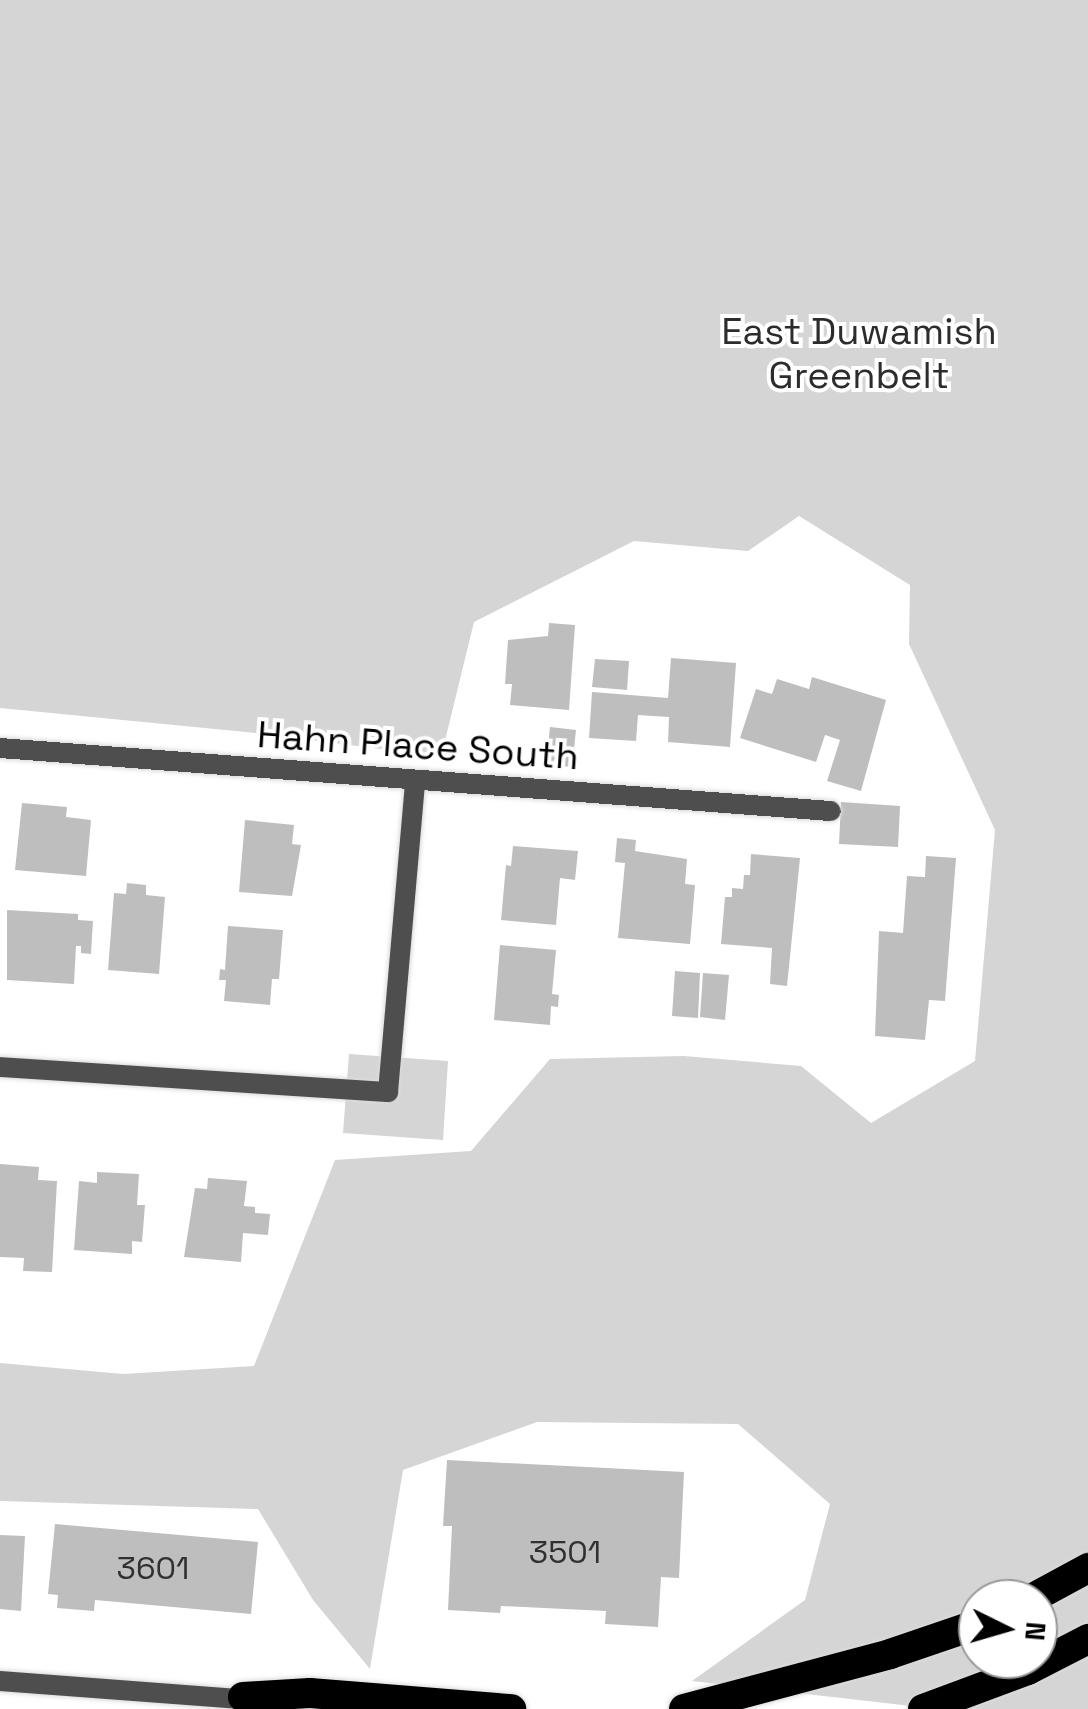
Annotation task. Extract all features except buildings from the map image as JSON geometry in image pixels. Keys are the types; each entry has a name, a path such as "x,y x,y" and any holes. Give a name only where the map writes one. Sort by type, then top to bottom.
{"highway":[{"path":"1058,1584 1088,1568"},
{"path":"684,1709 890,1654 958,1631"},
{"path":"923,1709 1028,1670 1088,1639"},
{"path":"244,1697 310,1693 511,1709"}],"street":[{"name":"Hahn Place South","path":"0,748 415,783 831,811"},
{"path":"0,1068 388,1092 415,783"},
{"path":"0,1681 244,1697 274,1709"}],"green space":[{"name":"East Duwamish Greenbelt","path":"0,0 1088,0 1088,1709 938,1709 692,1681 805,1600 830,1504 738,1424 537,1422 403,1470 370,1669 313,1600 258,1509 0,1501 0,1363 123,1374 254,1366 335,1160 471,1151 550,1059 684,1056 801,1066 871,1123 975,1061 995,830 909,644 910,585 799,516 748,551 634,541 474,622 441,757 266,734 0,708"},
{"path":"349,1054 448,1061 443,1140 343,1133"}]}
